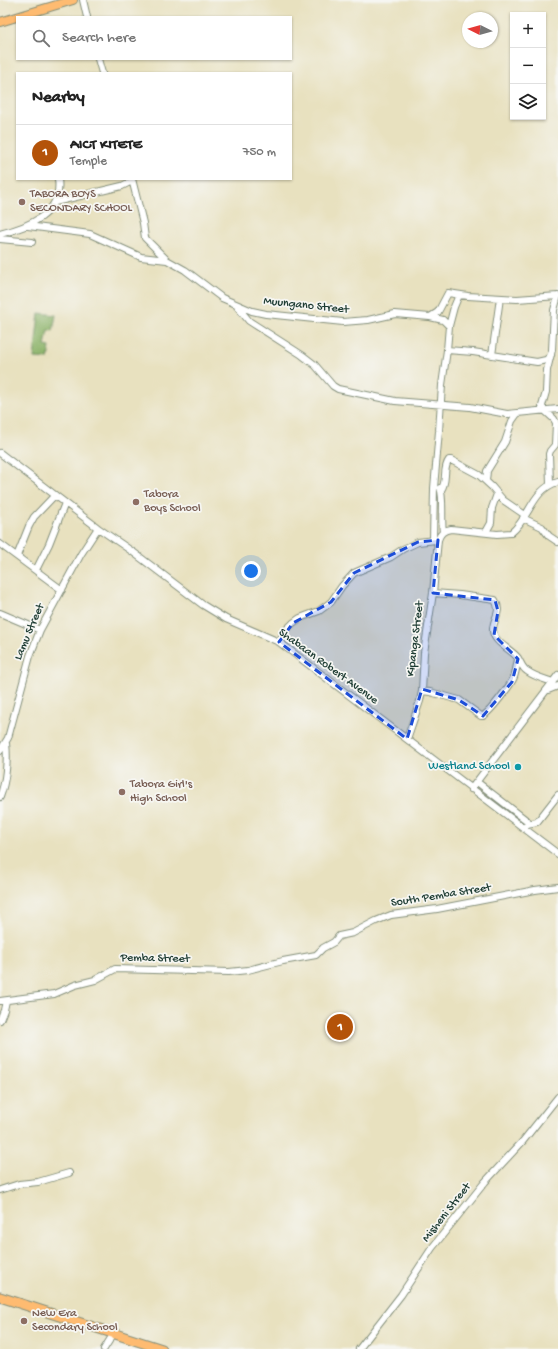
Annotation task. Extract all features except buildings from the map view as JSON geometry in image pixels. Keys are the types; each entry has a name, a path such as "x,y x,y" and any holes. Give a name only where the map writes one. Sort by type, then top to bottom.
{"highway":[{"path":"0,1297 162,1349"}],"main road":[{"path":"0,22 48,3 73,0"}],"street":[{"path":"83,0 87,16"},
{"path":"98,60 102,72"},
{"path":"55,202 59,191 58,180"},
{"path":"55,202 122,186 132,180 143,223 145,238 167,260"},
{"name":"Muungano Street","path":"0,234 28,226 41,217 55,202"},
{"name":"Muungano Street","path":"28,226 90,234 141,257 167,260 185,270 218,296 234,304 266,314 343,322 368,320 395,314 430,317 443,320 449,326"},
{"path":"0,239 32,242"},
{"path":"430,317 438,312 448,293 517,299 558,296 554,310 551,354 547,370 546,392 542,406 556,423 555,445 549,454 550,484"},
{"path":"279,642 285,631 293,623 300,618 319,611 331,602 342,586 354,573 391,557 418,542 435,540 434,481 439,437 442,380 449,326 459,295"},
{"path":"492,356 500,298"},
{"name":"Muungano Street","path":"234,304 249,321 302,354 318,368 333,386 338,389 395,401 440,406 459,406 507,414 558,409"},
{"path":"447,350 537,362 546,360 558,346"},
{"path":"486,481 487,471 505,442 516,414"},
{"name":"Shabaan Robert Avenue","path":"0,454 203,605 221,616 279,642 558,854"},
{"path":"441,490 444,486 446,464 450,460 461,464 479,475 503,500 524,516 542,526 550,536 558,542"},
{"path":"479,475 487,471"},
{"path":"434,481 441,490 442,495 441,512 443,532 451,529 505,534 511,533 516,529 533,502 544,489 550,484 558,482"},
{"path":"486,532 491,523 492,508 497,494"},
{"path":"17,556 34,517 56,495"},
{"path":"36,570 46,550 65,503"},
{"name":"Lamu Street","path":"0,751 6,743 13,723 30,656 40,630 81,554 98,528"},
{"name":"Kipanga Street","path":"406,739 418,707 422,691 424,653 433,593 435,540 443,532"},
{"path":"0,544 62,590"},
{"path":"433,593 495,600 498,611 493,629 494,635 518,659 524,669 556,684"},
{"path":"0,613 40,630"},
{"path":"422,691 459,700 483,716 491,709 512,682 516,672 518,659"},
{"path":"471,789 548,690 556,684 558,675"},
{"path":"0,797 5,777 7,754 6,743"},
{"path":"477,782 530,824"},
{"path":"517,824 535,823 541,819 558,795"},
{"name":"South Pemba Street","path":"220,971 248,970 316,955 323,948 334,942 339,936 356,932 391,915 437,909 558,887"},
{"name":"Pemba Street","path":"3,1001 54,994 76,985 94,980 115,969 220,971"},
{"path":"0,1020 4,1010 3,1001"},
{"name":"Misheni Street","path":"360,1349 401,1295 432,1248 485,1182 523,1141 558,1097"},
{"path":"0,1190 19,1184 38,1182 69,1173"},
{"path":"104,1349 114,1333"}],"highlighted area":[{"path":"438,540 433,593 495,600 498,611 494,635 518,659 512,682 483,716 459,700 422,689 407,739 279,642 293,623 331,602 354,573 418,542"}],"green space":[{"path":"39,313 56,315 53,331 48,330 45,346 50,347 48,359 34,358"}],"place":[{"name":"TABORA BOYS SECONDARY SCHOOL","path":"22,202"},
{"name":"Tabora Boys School","path":"136,502"},
{"name":"Westland School","path":"518,767"},
{"name":"Tabora Girl's High School","path":"122,792"},
{"name":"AICT KITETE","path":"340,1027"},
{"name":"New Era Secondary School","path":"24,1321"}]}
